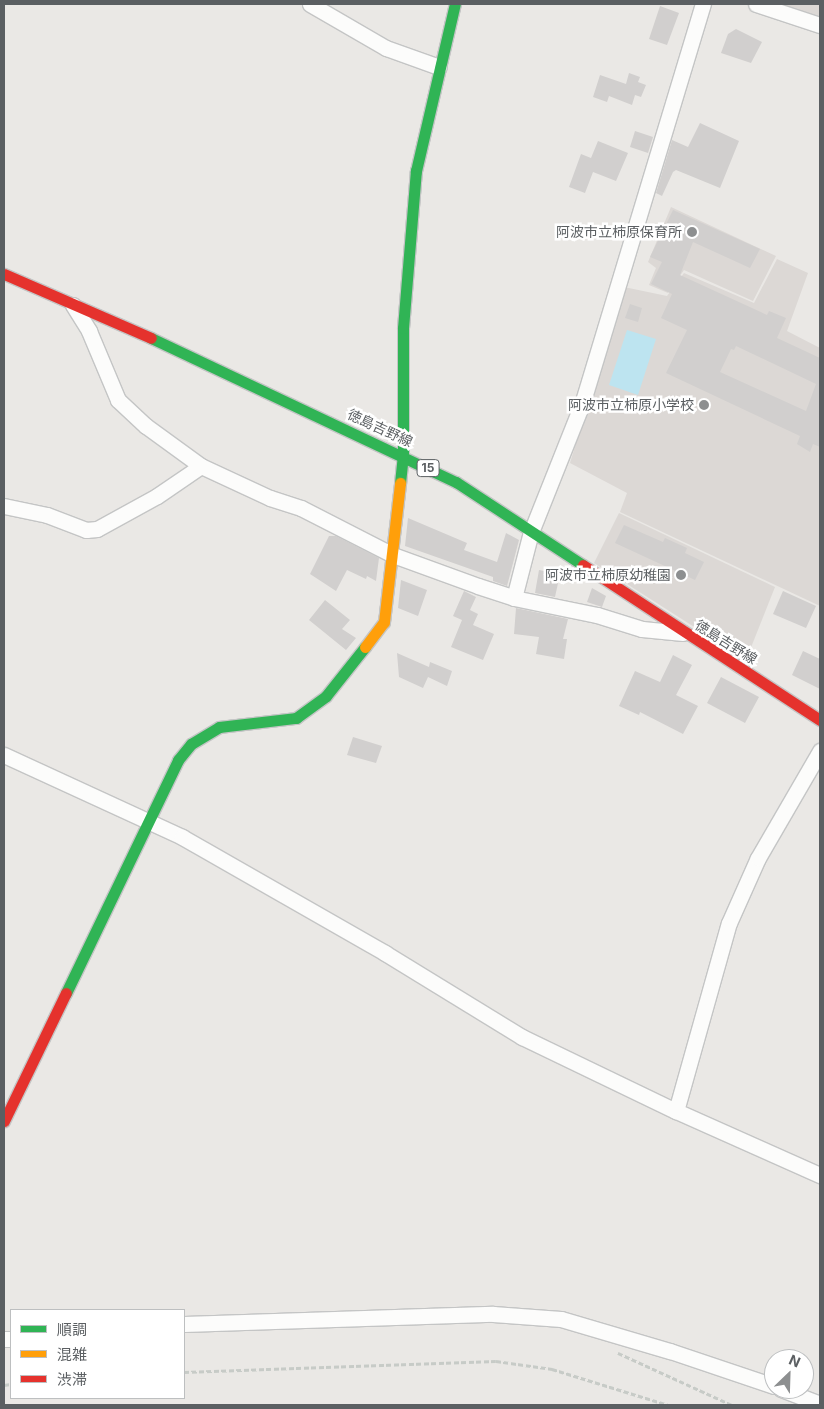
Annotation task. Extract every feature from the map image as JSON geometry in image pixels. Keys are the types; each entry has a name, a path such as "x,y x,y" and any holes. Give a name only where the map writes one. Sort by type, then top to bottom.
{"street":[{"path":"310,4 386,48 439,67"},
{"path":"4,1121 178,760 191,744 219,727 296,718 326,696 384,622 403,455 403,328 416,171 455,4"},
{"path":"514,598 531,532 583,401 704,4"},
{"path":"756,4 820,25"},
{"name":"徳島吉野線","path":"4,274 73,305 150,336 403,455 456,482 684,633 820,720"},
{"path":"73,305 89,331 118,400 146,426 201,466 270,498 301,508 393,555 514,598 597,615 642,629 684,633"},
{"path":"4,506 48,515 86,530 96,529 157,496 201,466"},
{"path":"676,1111 729,923 758,858 820,751"},
{"path":"4,755 182,837 284,894 522,1037 676,1111 820,1175"},
{"path":"185,1324 494,1314 561,1319 670,1351 764,1383"},
{"path":"807,1399 820,1404"}],"path":[{"path":"614,1351 732,1405"},
{"path":"185,1372 496,1361 552,1369 668,1405"}],"shaded area":[{"path":"767,4 820,4 820,22"},
{"name":"阿波市立柿原保育所","path":"671,207 776,256 753,301 684,270 668,293 649,285 656,268 648,262"},
{"name":"阿波市立柿原小学校","path":"777,259 808,273 787,331 820,348 820,606 620,512 627,493 570,463 624,287 667,296 684,273 754,303"},
{"name":"阿波市立柿原幼稚園","path":"619,513 775,587 746,660 594,563"}],"water":[{"path":"627,330 656,339 638,395 609,385"}],"building":[{"path":"660,6 679,13 667,45 649,39"},
{"path":"736,29 762,42 751,63 721,53 728,34"},
{"path":"629,73 640,77 638,82 646,85 641,97 635,95 632,105 609,96 607,102 593,97 600,75 626,84"},
{"path":"700,123 739,141 720,188 676,170 673,172 662,196 656,193 672,140 688,147"},
{"path":"635,131 653,137 648,153 630,147"},
{"path":"598,141 628,153 616,181 593,172 585,193 569,187 581,154 591,158"},
{"path":"673,210 760,249 750,268 693,242 680,275 767,315 769,311 786,318 777,338 820,358 820,447 813,444 810,452 797,444 800,436 666,373 687,330 661,318 672,294 651,284 662,262 650,257","holes":["736,346 816,384 806,411 720,372 731,349 734,350"]},
{"path":"630,304 642,308 638,322 625,318"},
{"path":"408,518 467,543 464,550 497,562 506,533 519,540 507,586 493,581 493,577 405,546"},
{"path":"624,525 663,542 665,538 687,548 685,553 704,562 695,580 615,543"},
{"path":"329,536 336,536 379,558 376,581 367,576 366,579 347,570 336,591 310,574"},
{"path":"539,570 560,574 555,597 535,593"},
{"path":"401,580 427,590 418,616 398,608"},
{"path":"592,588 606,596 602,607 587,602"},
{"path":"464,591 476,597 470,610 478,614 473,625 494,634 483,660 451,647 462,620 453,616"},
{"path":"783,591 816,606 806,628 773,614"},
{"path":"325,600 350,620 342,629 356,638 346,650 309,620"},
{"path":"516,608 568,619 563,639 567,639 564,659 536,654 539,637 514,634"},
{"path":"803,651 820,659 820,689 792,675"},
{"path":"397,653 429,667 430,662 452,671 447,686 428,677 423,688 399,677"},
{"path":"673,655 692,665 676,695 698,706 683,734 640,712 639,715 619,706 635,671 660,682"},
{"path":"721,677 759,697 745,723 707,703"},
{"path":"353,737 382,746 376,763 347,755"}],"traffic: fast":[{"path":"400,483 403,455 403,328 416,171 455,4"},
{"path":"151,338 456,482 583,565"},
{"path":"66,993 178,760 191,744 219,727 296,718 326,696 365,647"}],"traffic: slow":[{"path":"365,647 384,622 400,483"}],"traffic: jam":[{"path":"4,274 151,338"},
{"path":"583,565 820,720"},
{"path":"4,1121 66,993"}],"place":[{"name":"阿波市立柿原保育所","path":"692,232"},
{"name":"阿波市立柿原小学校","path":"704,405"},
{"name":"阿波市立柿原幼稚園","path":"681,575"}]}
